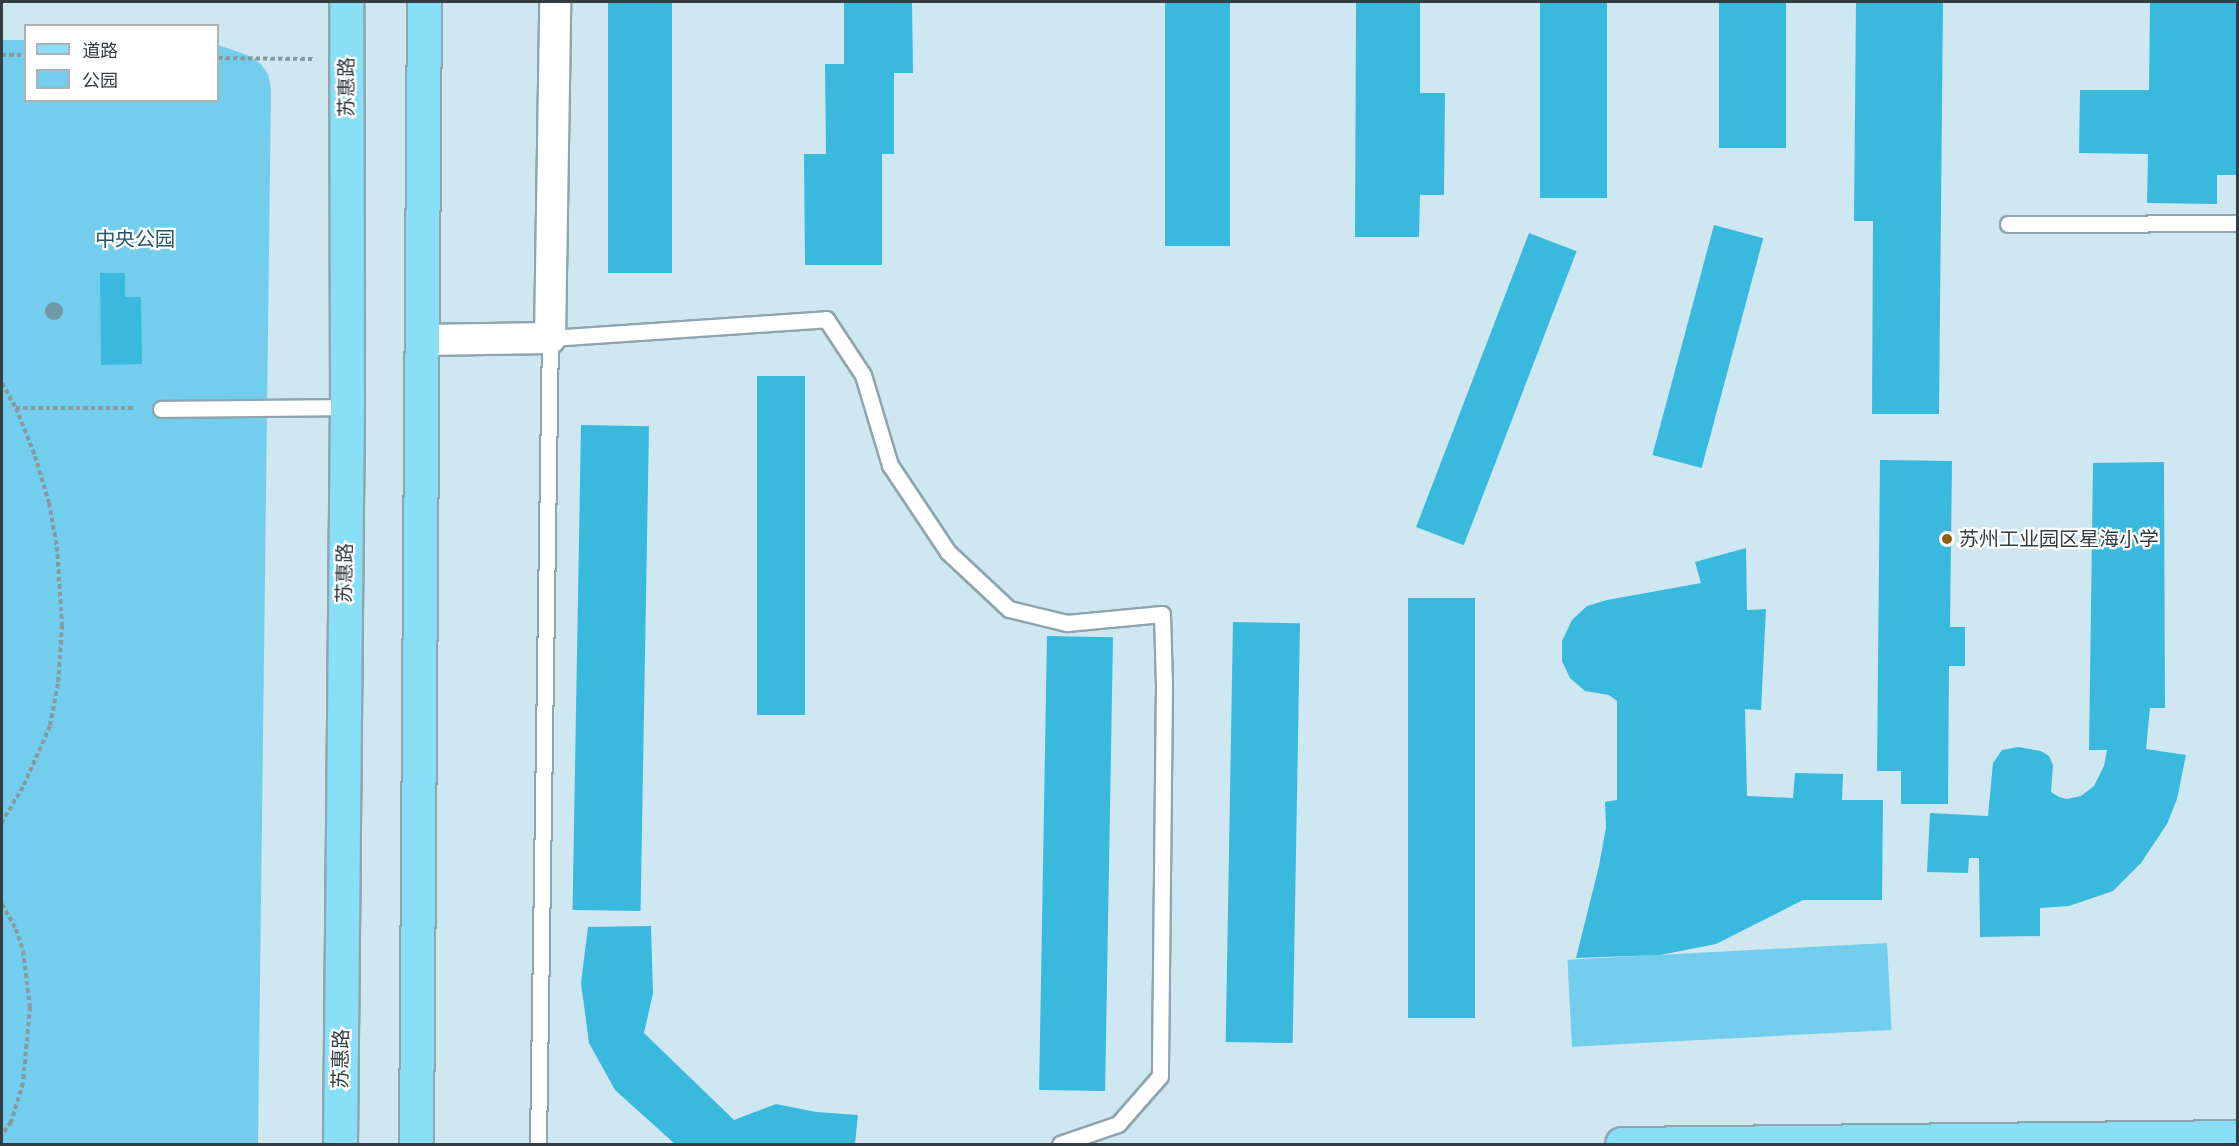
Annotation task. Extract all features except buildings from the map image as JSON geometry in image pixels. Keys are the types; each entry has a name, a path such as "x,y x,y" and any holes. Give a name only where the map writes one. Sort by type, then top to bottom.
{"main road":[{"name":"苏惠路","path":"340,1144 347,407 346,2"},
{"path":"416,1144 424,2"},
{"path":"1622,1144 2238,1137"}],"street":[{"path":"422,340 550,338 555,2"}],"lane":[{"path":"2008,224 2238,223"},
{"path":"538,1144 550,338 826,319 863,375 890,465 948,552 1009,609 1067,622 1162,614 1164,684 1160,1076 1118,1124 1060,1144"},
{"path":"161,409 347,407"}],"path":[{"path":"2,55 24,55"},
{"path":"219,58 347,59"},
{"path":"2,383 16,408 35,456 49,503 61,588 62,636 58,684 50,726 23,787 2,822"},
{"path":"16,408 161,409"},
{"path":"2,904 16,929 23,951 30,1007 22,1083 11,1122 2,1136"}],"green space":[{"name":"中央公园","path":"2,40 24,40 24,102 219,102 219,45 247,55 261,64 268,74 271,88 258,1144 2,1144"},
{"path":"1887,943 1892,1030 1572,1047 1567,960"}],"place":[{"name":"苏州工业园区星海小学","path":"1947,539"}]}
